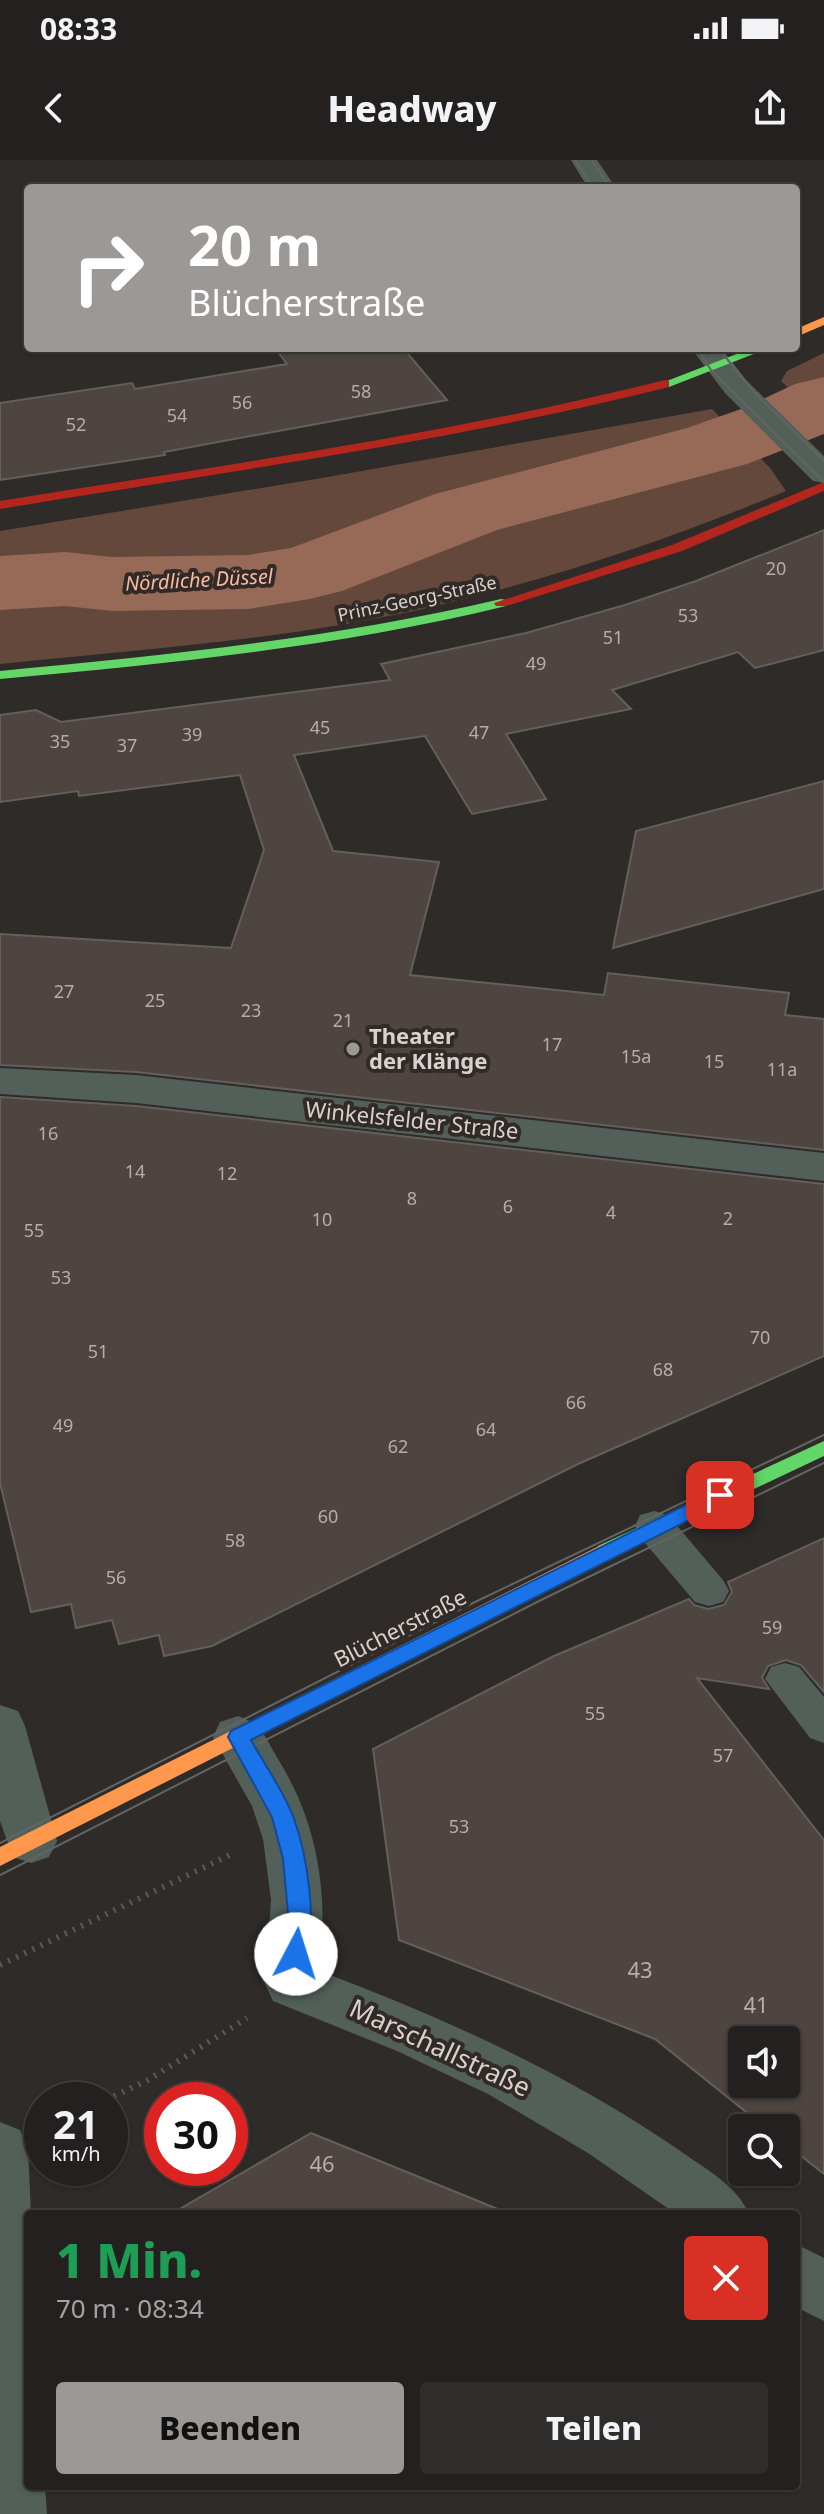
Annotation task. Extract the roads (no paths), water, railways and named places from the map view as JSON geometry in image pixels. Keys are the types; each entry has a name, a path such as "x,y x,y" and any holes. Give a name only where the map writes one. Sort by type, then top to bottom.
{"main road":[{"path":"800,331 824,321"},
{"path":"0,505 314,456 477,426 633,393 713,358 743,352"},
{"name":"Prinz-Georg-Straße","path":"0,675 277,646 422,622 608,571 765,513 824,486"},
{"name":"Blücherstraße","path":"16,1849 654,1526 824,1448"}],"street":[{"path":"584,160 599,184"},
{"path":"713,358 824,474"},
{"name":"Winkelsfelder Straße","path":"0,1081 136,1089 824,1167"},
{"path":"0,1726 16,1849"},
{"name":"Marschallstraße","path":"238,1737 282,1815 294,1859 300,1924 292,1984 398,2025 537,2092 716,2210"},
{"path":"0,2148 16,2514"},
{"path":"800,2275 824,2293"}],"lane":[{"path":"654,1526 709,1591"},
{"path":"785,1679 824,1726"}],"waterway":[{"name":"Nördliche Düssel","path":"0,583 65,579 112,584 248,582 310,572 466,512 717,446 774,426 824,402"}],"tram line":[{"path":"575,160 590,184"},
{"path":"592,160 607,184"},
{"path":"700,352 711,370 824,482"},
{"path":"721,352 755,393 824,461"},
{"path":"0,1843 475,1602 824,1435"},
{"path":"0,1875 541,1600 824,1463"}],"place":[{"name":"Theater der Klänge","path":"353,1049"}]}
